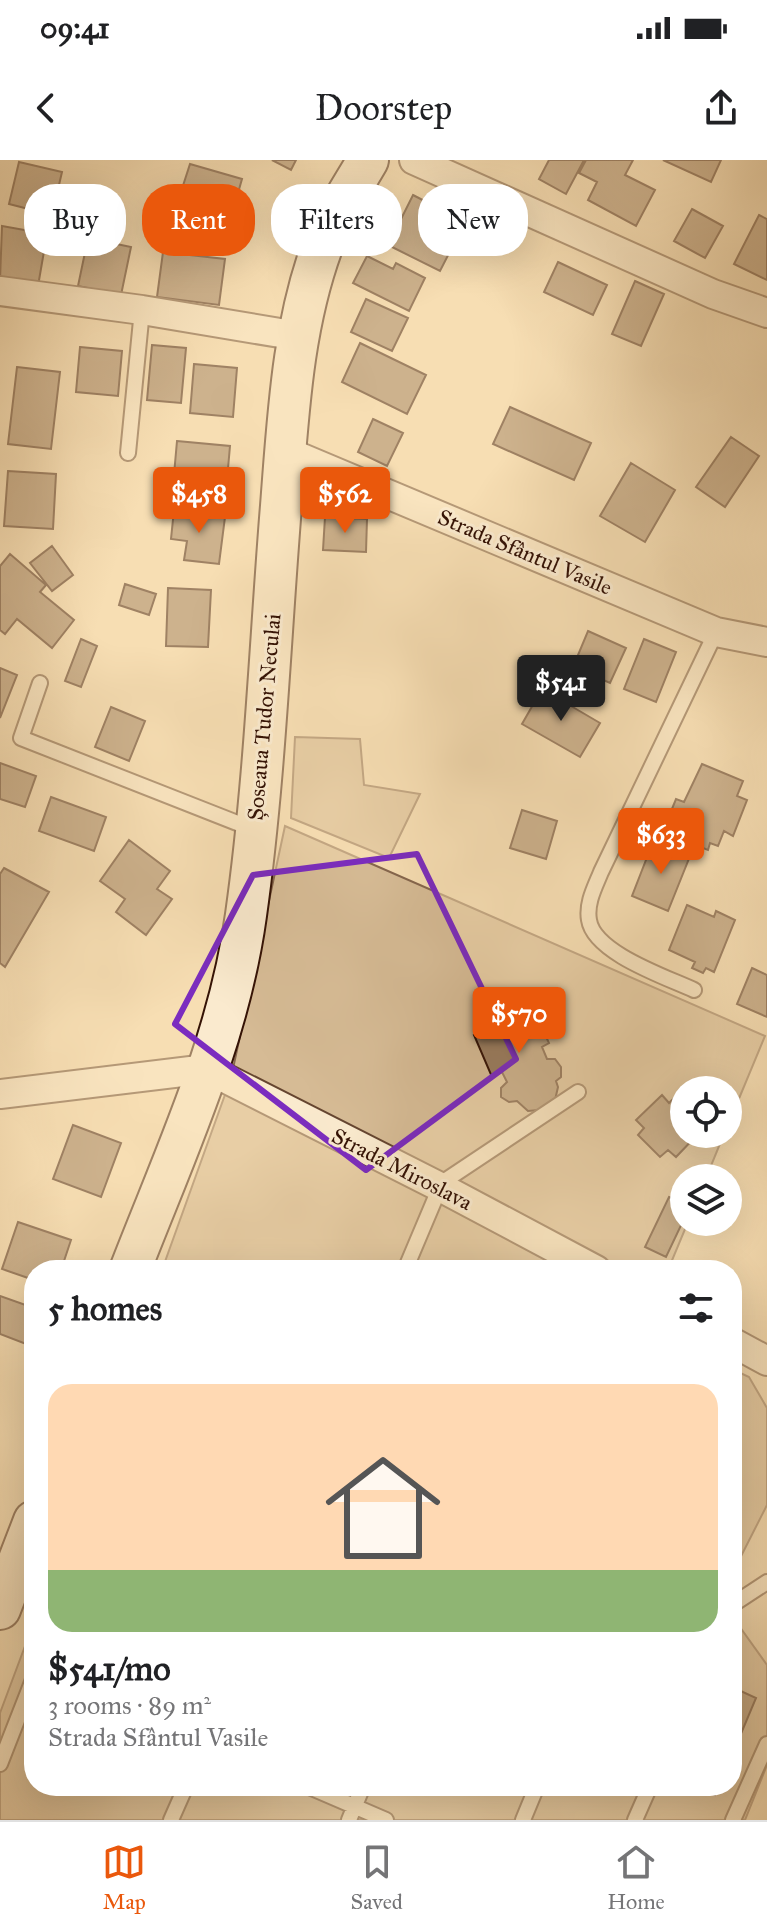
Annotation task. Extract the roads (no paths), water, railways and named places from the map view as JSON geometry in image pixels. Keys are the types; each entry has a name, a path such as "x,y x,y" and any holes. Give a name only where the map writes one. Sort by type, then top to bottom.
{"main road":[{"name":"Șoseaua Tudor Neculai","path":"134,1260 207,1069 233,985 246,916 255,830 285,451 298,336 325,238 368,160"},
{"path":"0,1609 24,1547"}],"street":[{"path":"414,160 700,288 767,313"},
{"path":"0,291 142,310 298,336"},
{"name":"Strada Sfântul Vasile","path":"285,451 716,632 767,642"},
{"path":"0,1094 207,1069"},
{"name":"Strada Miroslava","path":"207,1069 577,1260"},
{"path":"742,1347 767,1361"}],"lane":[{"path":"128,453 142,310"},
{"path":"694,990 618,954 602,943 589,920 589,904 601,872 716,632"},
{"path":"40,683 21,738 255,830"},
{"path":"409,1260 440,1187 446,1180 578,1092"},
{"path":"742,1598 767,1582"},
{"path":"0,1764 24,1703"},
{"path":"733,1820 767,1744"},
{"path":"171,1820 182,1796"},
{"path":"324,1796 352,1813 386,1820"},
{"path":"523,1820 533,1796"},
{"path":"635,1820 646,1796"}]}
